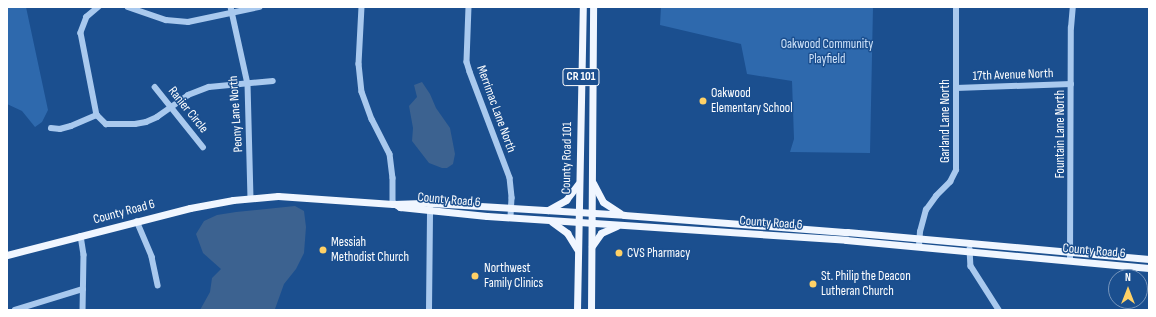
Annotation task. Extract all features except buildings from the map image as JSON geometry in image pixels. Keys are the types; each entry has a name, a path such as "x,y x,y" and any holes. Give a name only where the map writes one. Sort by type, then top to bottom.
{"main road":[{"name":"County Road 101","path":"578,310 583,7"},
{"name":"County Road 101","path":"591,310 593,7"},
{"path":"592,181 603,202 613,210 624,215"},
{"path":"547,210 566,200 574,192 579,182"},
{"name":"County Road 6","path":"7,255 212,203 278,196 392,204 430,203 624,215 920,238 1149,259"},
{"name":"County Road 6","path":"392,204 400,207 430,211 511,218 919,246 1149,268"},
{"path":"548,220 567,232 578,251"},
{"path":"592,247 601,233 619,225"}],"street":[{"path":"99,7 90,13 82,25 81,33 97,115 106,124 135,124 157,117 198,90 208,87 273,81"},
{"path":"128,7 166,20 177,22 198,21 259,7"},
{"name":"Peony Lane North","path":"231,7 248,84 251,198"},
{"path":"362,7 359,64 362,92 369,112 390,154 393,178 392,204"},
{"name":"Merrimac Lane North","path":"469,7 467,51 470,72 510,178 511,218"},
{"name":"Garland Lane North","path":"919,246 926,210 936,196 950,182 956,170 956,7"},
{"name":"Fountain Lane North","path":"1070,261 1071,28 1074,7"},
{"name":"17th Avenue North","path":"956,88 1071,84"},
{"name":"Ranier Circle","path":"155,87 203,147"},
{"path":"51,128 60,129 71,126 97,115"},
{"path":"430,203 430,310"},
{"path":"138,221 152,257 158,285"},
{"path":"81,236 84,255 83,310"},
{"path":"971,243 971,266 999,310"},
{"path":"15,310 83,289"}],"green space":[{"path":"7,7 26,7 48,110 42,122 35,127 22,111 7,104"},
{"name":"Oakwood Community Playfield","path":"661,7 873,7 870,153 790,152 794,139 792,81 747,74 741,44 660,25"}],"shaded area":[{"path":"422,82 430,94 436,108 450,128 455,154 453,164 447,168 442,168 429,163 412,141 413,128 409,106 417,97 414,85"},
{"path":"295,206 304,211 306,227 304,253 296,269 284,284 275,309 200,310 210,292 212,278 221,269 203,253 196,234 204,221 217,215"}],"place":[{"name":"Oakwood Elementary School","path":"703,101"},
{"name":"Messiah Methodist Church","path":"323,250"},
{"name":"CVS Pharmacy","path":"619,253"},
{"name":"Northwest Family Clinics","path":"475,276"},
{"name":"St. Philip the Deacon Lutheran Church","path":"813,284"}]}
